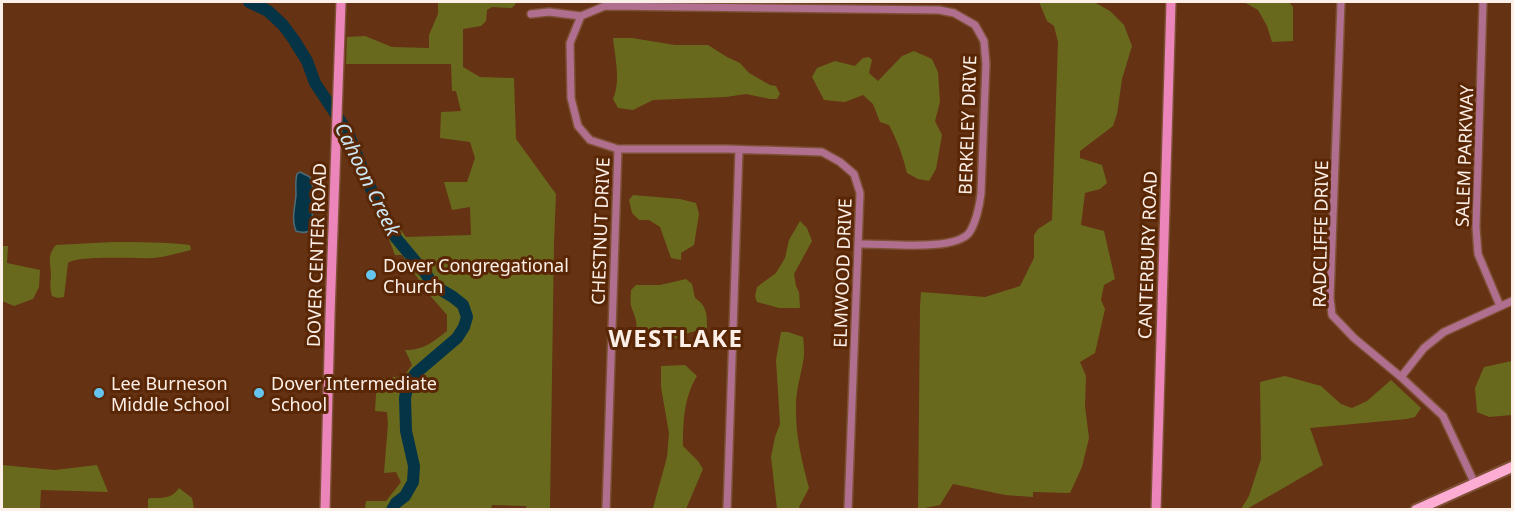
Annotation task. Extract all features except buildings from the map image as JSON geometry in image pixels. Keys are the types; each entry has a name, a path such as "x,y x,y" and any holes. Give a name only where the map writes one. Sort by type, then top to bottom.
{"main road":[{"path":"1416,510 1512,467"}],"street":[{"name":"DOVER CENTER ROAD","path":"325,510 341,2"},
{"name":"CANTERBURY ROAD","path":"1156,510 1172,2"},
{"name":"RADCLIFFE DRIVE","path":"1341,2 1330,298 1332,315 1354,338 1443,416 1475,484"},
{"name":"SALEM PARKWAY","path":"1484,2 1476,228 1478,254 1500,306"},
{"name":"BERKELEY DRIVE","path":"580,16 605,6 859,5 939,10 954,13 975,25 984,41 986,64 981,193 979,209 968,234 950,243 928,246 859,244"},
{"path":"531,14 549,12 580,16"},
{"name":"CHESTNUT DRIVE","path":"580,16 570,43 571,98 578,126 590,140 618,149 606,510"},
{"name":"ELMWOOD DRIVE","path":"618,149 822,152 840,162 854,174 860,193 848,510"},
{"path":"727,510 740,150"},
{"path":"1401,377 1424,348 1444,332 1512,301"}],"shaded area":[{"path":"438,2 517,2 512,8 492,7 487,10 486,21 481,26 463,29 463,67 480,77 514,78 516,139 556,194 550,509 492,505 491,510 365,509 366,501 386,501 401,482 396,472 384,473 388,424 387,412 375,411 377,379 404,376 412,365 405,350 423,347 447,331 447,315 427,292 402,255 395,255 382,221 394,221 406,237 471,235 470,207 452,210 444,182 467,182 475,158 470,142 440,138 441,112 461,111 456,91 452,91 451,64 346,64 347,37 365,36 392,47 429,48 429,35 438,14"},
{"path":"1039,2 1094,2 1110,11 1124,25 1132,46 1122,79 1113,126 1080,151 1080,158 1102,165 1107,183 1100,189 1085,193 1081,225 1104,231 1115,279 1104,285 1101,300 1105,309 1095,353 1080,362 1086,376 1085,406 1089,438 1082,467 1070,493 1033,492 1033,497 1005,495 953,484 940,505 918,509 921,292 985,297 1020,286 1034,258 1034,235 1038,229 1052,220 1058,42 1054,26 1047,21"},
{"path":"1244,2 1289,2 1293,7 1293,41 1272,42 1267,26 1258,10"},
{"path":"613,38 632,38 675,45 708,45 740,63 749,73 776,86 780,94 777,99 746,94 653,100 633,110 618,108 613,99 617,77"},
{"path":"914,51 932,59 938,72 940,102 935,121 942,135 936,169 929,181 918,179 907,173 900,148 889,125 880,122 873,104 863,95 845,102 824,100 812,77 817,68 835,61 855,66 863,58 869,57 872,60 869,73 878,81 902,56"},
{"path":"633,195 680,199 696,203 699,214 694,245 681,253 681,260 671,258 660,227 649,220 639,220 632,213 629,200"},
{"path":"800,221 807,228 812,241 794,274 800,308 779,308 757,302 755,296 757,287 776,273 785,258 789,240"},
{"path":"113,242 190,245 191,250 153,258 95,258 74,261 68,263 64,297 52,296 50,257 56,245"},
{"path":"2,246 8,246 7,263 40,270 39,287 33,299 14,306 2,301"},
{"path":"686,279 692,284 695,298 704,307 707,328 673,340 657,332 638,335 631,306 631,290 636,285 660,285"},
{"path":"781,332 803,337 804,356 797,396 796,424 809,488 800,509 777,509 771,457 780,424 776,360"},
{"path":"1512,361 1512,415 1489,417 1477,412 1475,388 1484,367"},
{"path":"685,365 697,376 687,401 683,446 703,469 686,509 654,509 667,457 669,433 661,387 661,366"},
{"path":"1285,376 1321,386 1341,404 1352,408 1367,401 1391,380 1421,408 1415,417 1407,419 1310,428 1323,465 1247,509 1241,509 1249,496 1261,459 1260,382"},
{"path":"2,465 55,470 97,465 108,492 41,490 40,509 2,509"},
{"path":"179,488 192,498 194,509 148,509 148,499 170,496"}],"water":[{"path":"300,172 310,177 313,188 312,228 305,232 296,231 294,222 296,179"}],"waterway":[{"name":"Cahoon Creek","path":"249,2 268,11 283,25 294,40 307,61 315,83 347,131 370,187 396,238 433,285 463,305 467,317 457,338 416,373 408,383 405,398 406,431 414,466 413,482 405,496 396,503 392,510"}],"place":[{"name":"Dover Congregational Church","path":"371,275"},
{"name":"Lee Burneson Middle School","path":"99,393"},
{"name":"Dover Intermediate School","path":"259,393"}],"district":[{"name":"WESTLAKE","path":"676,337"}]}
